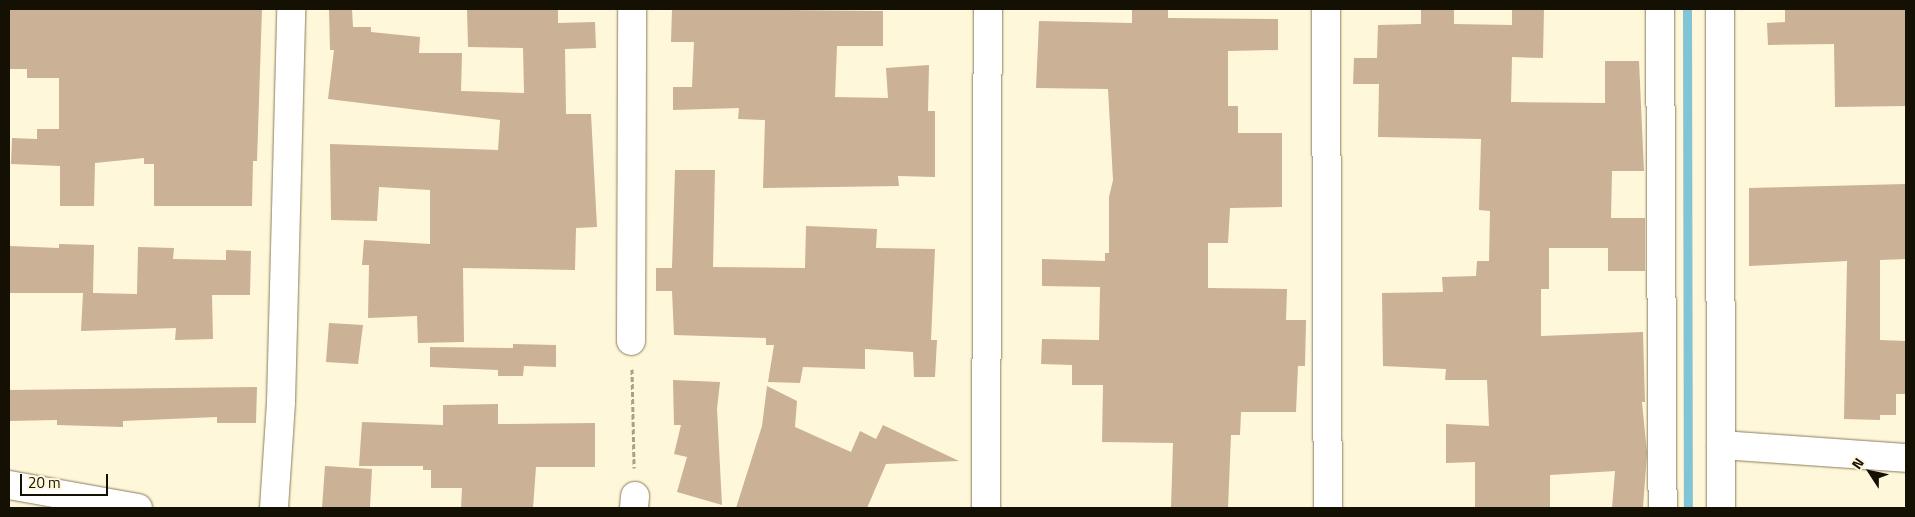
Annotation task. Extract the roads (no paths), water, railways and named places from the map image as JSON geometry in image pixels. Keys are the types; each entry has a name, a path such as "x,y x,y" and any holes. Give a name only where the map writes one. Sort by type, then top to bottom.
{"street":[{"path":"274,508 281,402 291,9"},
{"path":"631,341 632,9"},
{"path":"986,508 988,9"},
{"path":"1326,9 1328,508"},
{"path":"1660,9 1663,508"},
{"path":"1720,9 1721,508"},
{"path":"1721,445 1906,458"},
{"path":"9,486 138,508"}],"waterway":[{"path":"1687,9 1688,508"}]}
